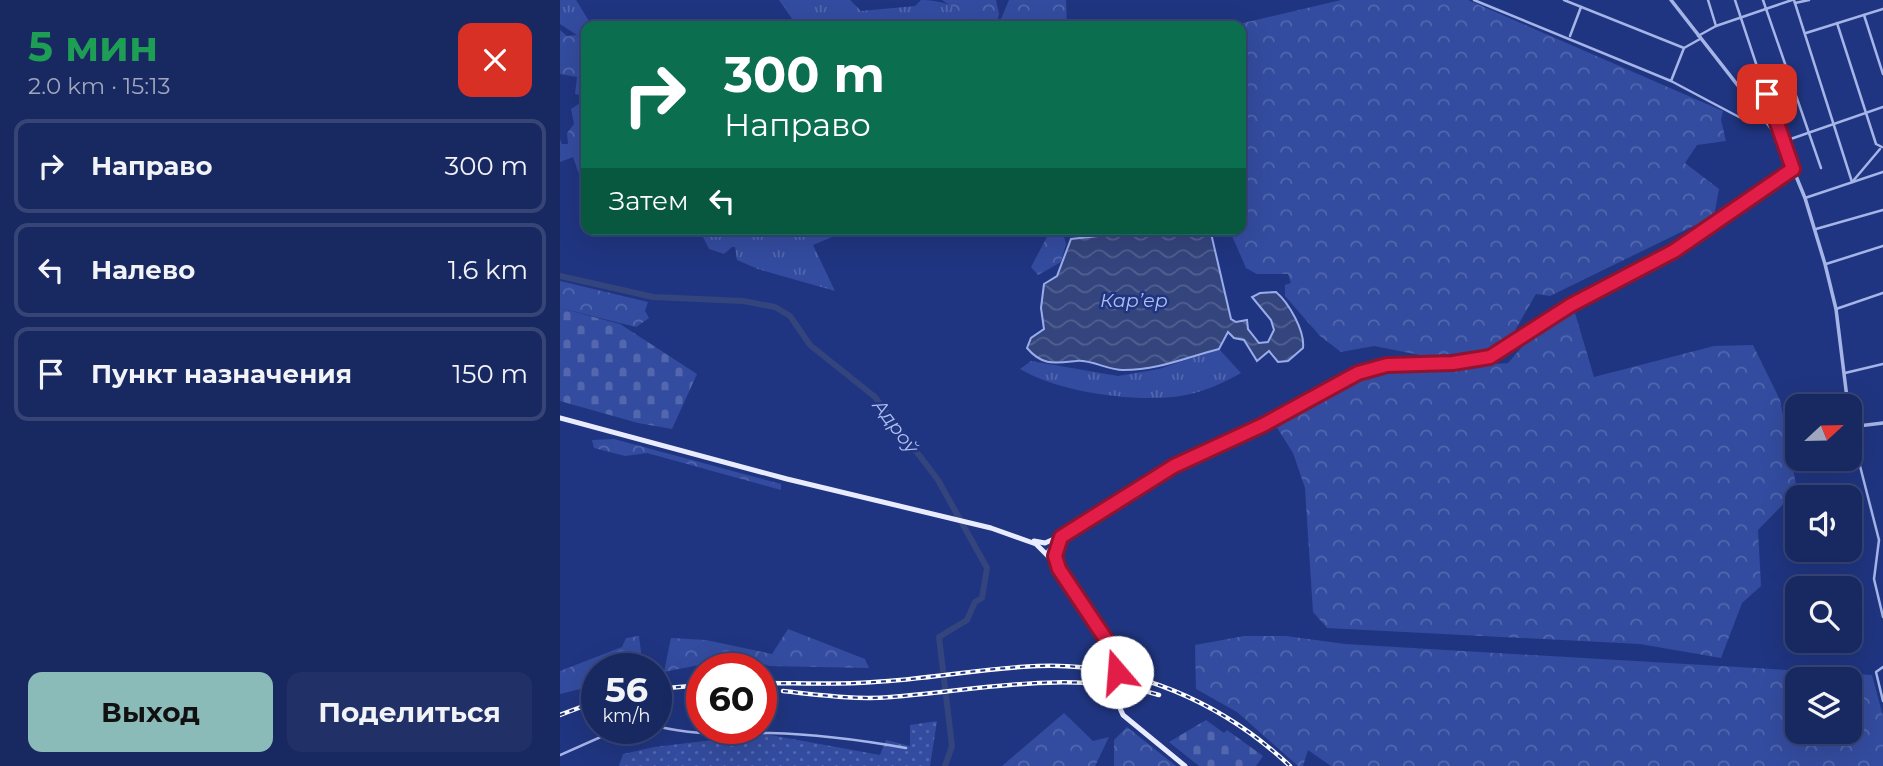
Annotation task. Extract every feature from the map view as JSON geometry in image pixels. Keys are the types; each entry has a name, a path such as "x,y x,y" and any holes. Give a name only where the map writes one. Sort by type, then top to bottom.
{"main road":[{"path":"560,418 787,480 943,516 1042,543 1059,538 1055,556 1059,569"},
{"path":"1026,539 1044,551 1059,569 1107,641 1117,668 1115,691 1118,705 1139,729 1185,766"}],"street":[{"path":"1474,0 1569,37 1671,82 1739,117 1766,121"},
{"path":"1564,0 1684,48"},
{"path":"1671,0 1782,142"},
{"path":"1707,0 1716,26"},
{"path":"1735,0 1782,142 1805,198 1825,264 1836,309 1847,394"},
{"path":"1763,0 1821,168"},
{"path":"1671,82 1684,48 1716,26 1766,8 1808,0"},
{"path":"1793,1 1806,33 1852,182"},
{"path":"1569,37 1581,7"},
{"path":"1806,33 1883,9"},
{"path":"1864,15 1883,74"},
{"path":"1837,23 1875,144 1882,147 1852,182"},
{"path":"1782,142 1883,107"},
{"path":"1044,551 1059,538 1174,466 1263,425 1358,373 1387,365 1461,363 1490,357 1571,305 1674,251 1793,169"},
{"path":"1805,198 1883,172"},
{"path":"1815,230 1883,210"},
{"path":"1825,264 1883,246"},
{"path":"1836,309 1883,293"},
{"path":"1844,373 1883,364"},
{"path":"1862,424 1883,423"},
{"path":"1862,471 1877,530 1874,579 1883,617"},
{"path":"1877,548 1883,551"},
{"path":"1883,667 1876,672 1883,701"},
{"path":"672,729 708,736 770,733 807,735 906,748"},
{"path":"560,755 585,744"}],"green space":[{"path":"560,0 576,0 589,21 581,21 581,38 560,24"},
{"path":"779,0 850,0 861,11 915,6 921,0 936,1 958,9 970,21 794,21"},
{"path":"942,0 996,0 999,14 997,21 969,19"},
{"path":"1009,0 1066,0 1067,21 1000,21"},
{"path":"1341,0 1468,0 1723,111 1721,120 1726,141 1697,145 1685,163 1719,189 1714,216 1550,296 1536,294 1514,332 1487,349 1430,357 1374,346 1341,352 1320,336 1285,296 1285,285 1291,283 1288,274 1257,274 1246,268 1232,235 1246,235 1246,22"},
{"path":"560,30 567,36 577,35 581,39 581,95 575,94 577,77 560,74"},
{"path":"581,102 581,180 573,157 560,162 560,139 562,144 568,144 567,133 574,124 571,109"},
{"path":"702,235 837,235 813,245 835,291 758,269 737,260 735,247 724,254 709,249"},
{"path":"1048,235 1064,235 1066,244 1061,262 1038,275 1031,267"},
{"path":"560,281 648,302 645,311 649,318 636,327 560,308"},
{"path":"560,308 620,324 697,374 672,429 638,423 560,401"},
{"path":"1575,313 1594,377 1714,346 1753,345 1780,400 1785,426 1785,471 1793,471 1796,485 1785,485 1785,502 1758,530 1761,586 1742,603 1721,658 1640,644 1327,628 1313,612 1305,488 1293,453 1276,426 1336,385 1395,364 1461,367 1508,363 1528,340"},
{"name":"Карʼер","path":"1219,349 1241,373 1196,393 1162,398 1098,394 1055,384 1020,369 1031,361 1118,376 1159,369"},
{"path":"614,439 781,484 781,490 647,453 625,456 594,448 592,440"},
{"path":"788,629 865,659 869,668 777,666 777,653 773,653"},
{"path":"639,636 641,653 606,653 622,647 626,638"},
{"path":"1244,636 1286,636 1345,644 1785,670 1785,744 1862,744 1862,674 1872,675 1883,716 1883,766 1331,766 1308,750 1303,766 1298,766 1237,712 1196,689 1195,645"},
{"path":"671,638 706,640 767,653 686,653 686,668 672,670 672,653 668,653"},
{"path":"581,663 581,689 560,694 560,671"},
{"path":"1064,713 1093,741 1109,737 1095,766 1002,766"},
{"path":"1206,720 1224,733 1227,730 1263,756 1256,766 1199,766 1169,742"},
{"path":"937,721 930,766 619,766 623,754 654,747 686,743 777,744 777,736 880,755 886,740 910,746 910,725"},
{"path":"1127,727 1176,766 1114,766 1114,740"}],"water":[{"name":"Карʼер","path":"1211,235 1231,319 1236,322 1247,320 1248,329 1259,343 1268,342 1274,330 1271,320 1252,297 1260,293 1276,292 1295,318 1303,348 1288,361 1278,362 1269,351 1257,361 1244,340 1234,338 1228,332 1219,349 1148,368 1117,370 1081,361 1055,363 1038,358 1027,348 1031,338 1044,329 1041,308 1044,284 1057,276 1071,239 1098,236"}],"waterway":[{"name":"Адроў","path":"560,276 653,297 743,301 775,307 790,316 810,345 875,397 938,480 987,568 982,598 975,602 967,620 939,637 952,746 945,766"}],"railway":[{"path":"777,683 860,683 1038,666 1108,671 1141,679 1206,706 1236,723 1290,766"},
{"path":"783,691 878,698 1059,682 1125,687 1159,695"},
{"path":"672,688 686,686"},
{"path":"560,715 581,707"}],"route":[{"path":"1117,672 1113,652 1107,641 1059,569 1055,550 1061,537 1085,519 1174,466 1263,425 1347,378 1374,367 1387,365 1469,362 1490,357 1571,305 1674,251 1793,169 1767,94"}]}
